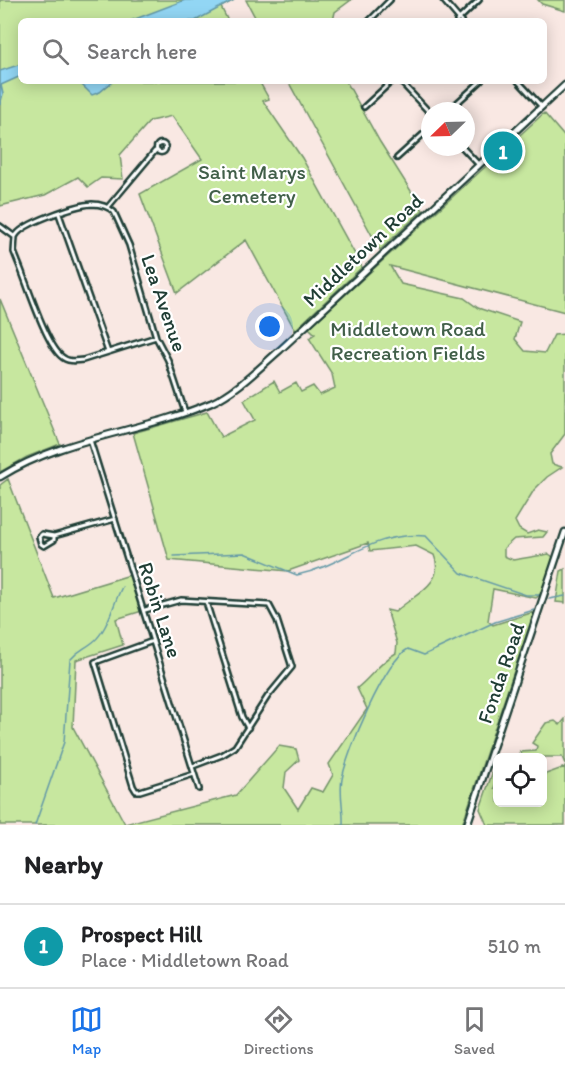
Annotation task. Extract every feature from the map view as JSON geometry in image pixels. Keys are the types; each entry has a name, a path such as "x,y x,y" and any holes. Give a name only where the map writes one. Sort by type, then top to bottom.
{"street":[{"path":"372,18 390,0"},
{"path":"442,0 457,18"},
{"path":"461,18 479,0"},
{"path":"364,107 389,84"},
{"path":"403,84 421,103"},
{"path":"458,102 478,84"},
{"path":"521,84 542,107"},
{"name":"Middletown Road","path":"0,477 26,463 90,440 185,412 221,398 251,376 565,85"},
{"path":"397,158 421,136"},
{"path":"155,151 108,207 83,206 24,225 15,237 14,252 52,344 62,357 71,361 83,360 156,337"},
{"path":"470,156 479,165"},
{"name":"Lea Avenue","path":"108,207 123,227 156,337 168,360 185,412"},
{"path":"59,214 108,352"},
{"path":"0,226 15,237"},
{"name":"Robin Lane","path":"90,440 145,610 199,789"},
{"path":"54,536 44,546 39,542 42,534 54,536 115,519"},
{"name":"Fonda Road","path":"467,825 565,532"},
{"path":"145,610 174,601 268,605 277,620 292,667 268,696 235,747 222,755 192,766"},
{"path":"206,602 242,717 248,728"},
{"path":"153,641 95,662 133,786 136,791 140,791 195,774"}],"green space":[{"name":"Saint Marys Cemetery","path":"0,0 234,0 221,7 226,18 18,18 18,84 261,84 269,99 263,101 302,158 362,267 295,330 246,240 177,293 140,194 202,159 172,116 150,121 120,155 123,179 101,178 88,187 78,177 45,195 0,206"},
{"path":"246,0 351,0 335,12 334,18 255,18"},
{"path":"538,0 565,0 565,11 542,4"},
{"path":"290,84 348,84 380,142 423,210 380,250"},
{"name":"Middletown Road Recreation Fields","path":"544,113 563,135 565,134 565,312 390,266 401,284 464,298 478,308 520,322 515,339 525,351 545,353 554,335 565,334 565,434 550,454 552,464 562,467 534,490 515,521 519,529 527,534 538,530 547,532 543,537 514,539 504,548 504,556 513,560 549,554 553,557 544,591 536,598 493,589 488,621 493,625 534,612 462,825 0,825 0,485 8,479 54,598 130,575 142,611 116,619 123,645 76,660 73,727 125,824 236,795 279,746 296,749 299,760 286,772 284,788 298,809 311,788 323,792 333,775 329,764 367,709 357,688 396,653 397,643 387,610 395,612 432,581 437,565 434,555 416,546 370,551 368,543 288,571 169,560 133,433 207,412 221,437 255,420 244,400 274,381 280,392 296,383 301,392 313,386 320,395 335,388 332,374 309,338 315,334 309,328"},
{"path":"0,299 60,444 27,457 0,472"},
{"path":"565,569 565,603 556,602 561,571"},
{"path":"565,719 565,764 562,757 547,757 547,753 521,753 536,751 537,746 532,743 546,723 555,721 560,725"},
{"path":"565,767 565,825 487,825 480,809 493,771 493,807 547,807 547,774"}],"water":[{"path":"185,0 234,0 201,18 138,18"},
{"path":"18,65 18,77 1,85 3,94 0,105 0,71"},
{"path":"81,84 109,84 100,92 92,95"}],"waterway":[{"path":"174,556 244,553 297,575 390,539 426,536 461,573 526,595 540,595"},
{"path":"35,825 64,742 70,660 103,631 122,587"},
{"path":"549,599 565,596"},
{"path":"343,825 341,784 345,766 368,708 378,688 399,657 408,649 424,655 495,622 534,610"}],"place":[{"name":"Prospect Hill","path":"503,151"}]}
